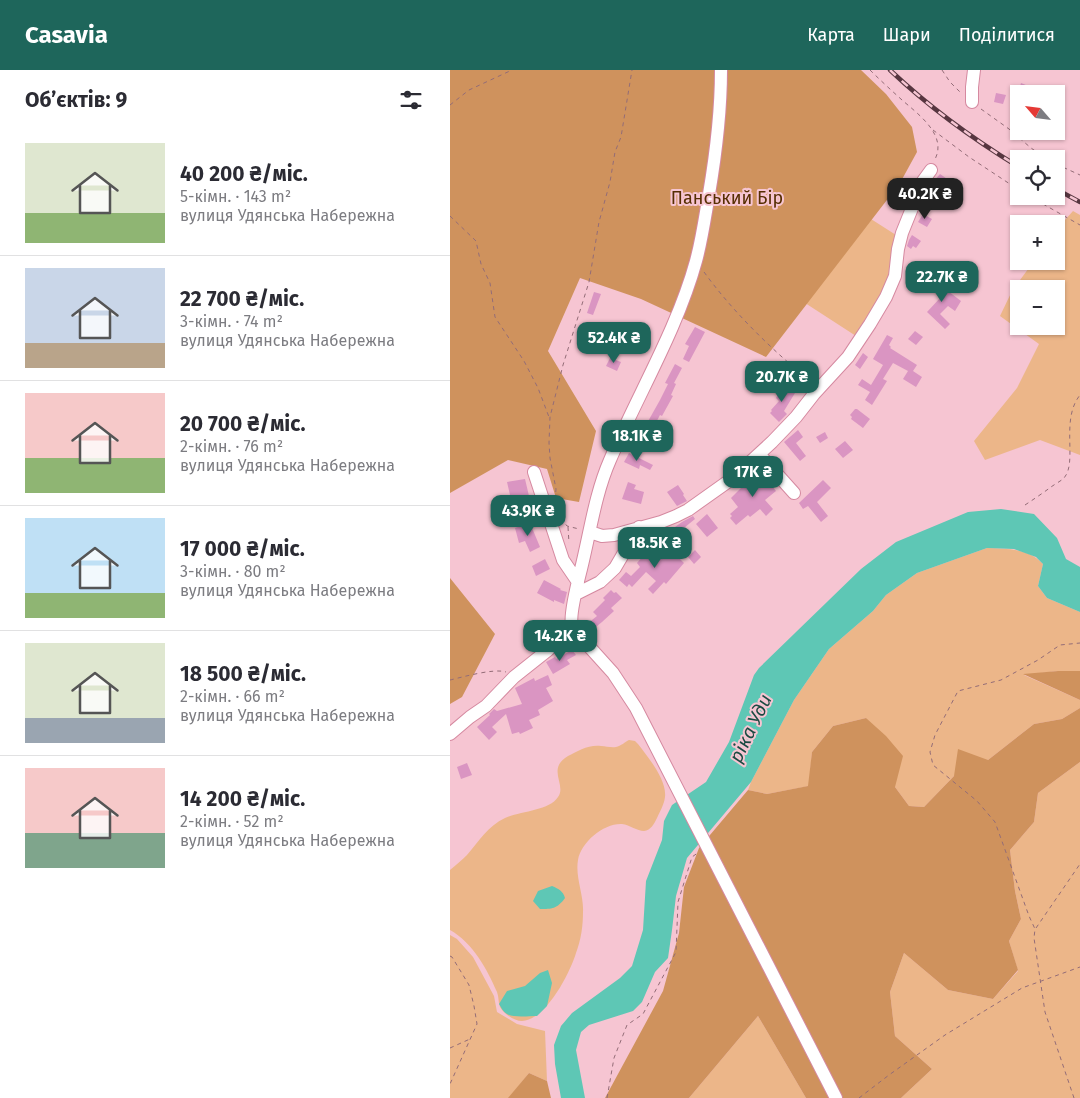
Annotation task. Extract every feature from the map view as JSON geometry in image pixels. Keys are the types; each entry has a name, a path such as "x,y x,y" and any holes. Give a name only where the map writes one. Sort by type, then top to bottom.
{"street":[{"path":"721,70 717,142 705,222 696,262 678,313 606,469 598,496 571,618 572,626 576,632 613,673 636,708 836,1098"},
{"path":"972,102 974,70"},
{"path":"590,532 602,536 614,535 661,522 688,510 733,478 796,417 819,388 848,357 886,297 895,276 902,233 924,181 931,170"},
{"path":"759,454 794,493"},
{"path":"534,472 562,560 577,588"},
{"path":"577,588 600,582 615,568 639,527"},
{"path":"450,734 470,716 486,706 514,677 548,650 572,626"}],"path":[{"path":"450,105 469,90 512,70"},
{"path":"554,507 556,489 550,458 550,417 563,365 589,282 599,222 610,182 615,152 622,137 632,70"},
{"path":"870,70 918,114 931,129 1010,184"},
{"path":"942,70 953,86 1035,150"},
{"path":"931,129 938,149 931,170"},
{"path":"1065,168 1080,175"},
{"path":"1045,205 1080,225"},
{"path":"450,216 476,241 481,264 490,284 495,318 524,361 535,381 550,417"},
{"path":"696,262 736,312 790,364 819,388"},
{"path":"1025,504 1066,475 1069,464 1069,422 1073,408 1080,395"},
{"path":"558,514 568,526 590,532"},
{"path":"1035,929 995,822 977,801 933,765 930,752 935,735 958,691 1001,680 1038,660 1060,645 1080,643"},
{"path":"450,680 503,671 514,677"},
{"path":"607,1098 614,1058 627,1025 643,1014 676,952 678,902 692,856 707,845"},
{"path":"1074,1098 1045,1012 1034,938 1035,929 1080,864"},
{"path":"450,956 470,985 477,1024 450,1084"},
{"path":"860,1098 945,1035 1022,988 1080,967"},
{"path":"450,1048 471,1038"}],"shaded area":[{"path":"1073,211 1080,215 1080,455 1040,440 985,460 974,441 1017,388 1039,344 1026,335 1065,335 1065,280 1020,280 1027,270 1065,270 1065,220"},
{"path":"860,212 896,235 886,285 856,336 802,301"},
{"path":"1010,295 1010,323 1000,316"},
{"path":"987,548 1017,550 1037,559 1043,564 1038,586 1047,598 1080,612 1080,671 1058,671 1024,675 1080,700 1080,708 1062,719 1034,724 988,760 954,776 924,807 909,806 895,787 866,718 833,726 812,752 809,786 767,794 748,790 794,700 829,649 873,611 886,595 917,573"},
{"path":"629,740 635,741 638,744 660,776 665,790 663,805 655,822 649,829 641,831 622,824 615,825 601,830 588,840 580,853 577,866 583,906 583,922 573,962 556,994 540,1013 531,1019 516,1020 507,1015 500,1007 497,992 489,974 478,957 466,942 450,930 450,870 499,821 554,802 560,792 558,766 568,756 588,747 616,747"},
{"path":"1080,762 1080,1098 901,1098 932,1069 895,1036 890,992 904,953 948,990 993,999 1018,971 1009,941 1021,919 1015,891 1010,850 1034,822 1038,793"},
{"path":"450,935 457,939 473,957 494,996 497,1012 517,1024 545,1031 547,1081 529,1073 509,1098 450,1098"},
{"path":"758,1016 806,1098 689,1098"}],"green space":[{"name":"Панський Бір","path":"450,70 861,70 886,94 912,127 917,152 900,183 766,357 641,299 580,278 548,351 596,431 579,502 556,498 547,469 508,460 450,493"},
{"path":"450,578 495,634 462,697 450,704"},
{"path":"1080,671 1080,700 1023,674"},
{"path":"1080,708 1080,762 1038,793 1034,822 1010,850 1015,891 1021,919 1009,941 1018,970 993,999 948,990 904,953 890,992 895,1036 932,1069 901,1098 806,1098 758,1016 689,1098 605,1098 663,991 679,933 684,887 699,848 748,790 767,794 808,786 812,752 833,726 866,718 886,736 903,756 895,787 909,806 924,807 954,776 958,749 988,760 1034,724 1062,719"},
{"path":"529,1073 547,1081 551,1098 508,1098"}],"water":[{"name":"ріка Уди","path":"1001,509 1034,514 1057,538 1066,559 1080,567 1080,612 1047,598 1038,586 1043,564 1036,557 1014,549 987,548 917,573 886,595 873,611 829,649 794,700 751,782 687,858 676,896 668,958 655,972 642,1002 633,1011 589,1025 581,1032 576,1050 585,1098 561,1098 554,1045 561,1026 572,1013 620,978 632,966 643,930 646,881 662,840 664,821 672,805 706,782 729,742 754,675 759,668 861,569 896,542 968,512"},
{"path":"552,886 560,890 565,898 554,908 540,909 533,901 538,891"},
{"path":"548,970 552,983 547,1006 537,1016 513,1016 504,1012 499,1004 507,991 525,986 540,973"}],"building":[{"path":"996,93 1006,95 1003,104 994,102"},
{"path":"940,174 953,183 939,208 928,202 938,184 934,181"},
{"path":"923,214 932,219 927,227 918,222"},
{"path":"912,235 921,241 916,248 913,246 911,249 907,246"},
{"path":"937,277 943,283 940,285 961,301 955,311 948,306 940,314 950,324 945,329 927,312 941,297 929,285"},
{"path":"594,292 601,294 593,315 587,313"},
{"path":"695,327 705,332 689,362 683,359 689,346 685,344"},
{"path":"915,331 923,337 916,345 908,339"},
{"path":"887,335 893,338 889,345 890,348 917,365 913,371 922,377 916,387 903,379 908,371 893,363 883,379 887,381 872,405 865,400 870,392 858,385 862,379 871,385 883,365 873,359"},
{"path":"863,353 868,357 860,369 855,365"},
{"path":"610,358 621,362 617,371 606,366"},
{"path":"675,364 682,368 674,383 676,384 671,395 673,396 649,436 642,432 668,384 665,383"},
{"path":"784,385 795,393 784,411 787,414 779,422 770,413 779,401 776,398"},
{"path":"855,409 870,419 863,428 851,419 850,415"},
{"path":"798,430 803,437 796,443 806,456 800,461 784,442"},
{"path":"825,432 828,438 820,443 816,437"},
{"path":"845,441 853,450 843,458 835,449"},
{"path":"629,453 653,465 650,470 640,465 639,469 624,462"},
{"path":"761,468 767,475 765,477 776,491 765,500 773,509 766,516 760,509 750,517 748,515 736,525 730,518 732,516 730,514 738,507 731,498"},
{"path":"525,479 529,496 517,498 523,511 511,517 507,508 509,507 507,496 510,495 507,482"},
{"path":"823,480 831,488 817,502 828,516 821,522 808,506 803,509 799,503"},
{"path":"628,482 636,485 634,489 644,492 641,504 622,499"},
{"path":"678,485 687,501 677,506 667,492"},
{"path":"707,514 718,528 707,537 696,524"},
{"path":"693,516 695,519 679,532 675,527"},
{"path":"530,523 540,547 530,552 525,541 519,543 515,528"},
{"path":"651,547 661,556 665,552 668,555 672,551 684,563 666,584 664,582 653,594 648,589 656,581 646,572 632,587 629,584 627,587 619,580 626,572 631,576 640,567 637,563"},
{"path":"695,550 701,557 694,564 688,557"},
{"path":"545,559 550,569 536,576 532,566"},
{"path":"544,580 567,592 564,604 554,600 554,602 537,593"},
{"path":"611,590 622,598 611,608 614,611 592,630 587,624 597,616 593,612 605,600 603,598"},
{"path":"572,650 576,655 567,660 570,664 553,674 546,662"},
{"path":"548,675 552,685 546,688 553,701 538,710 540,715 529,720 533,728 520,734 519,732 512,734 506,714 492,727 497,732 489,740 477,727 494,709 497,711 522,704 515,688 534,678 535,681"},
{"path":"467,763 472,775 461,779 457,767"}],"railway":[{"path":"890,70 952,122 1010,161"},
{"path":"1065,194 1080,202"}]}
